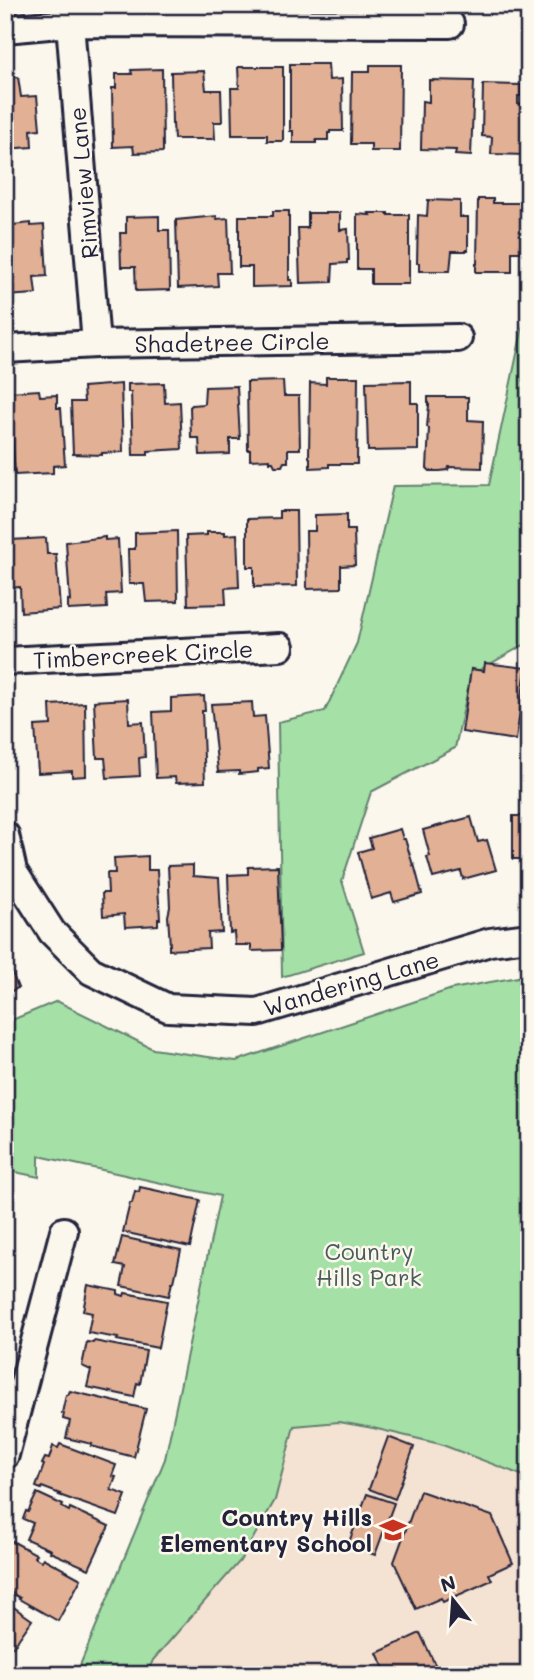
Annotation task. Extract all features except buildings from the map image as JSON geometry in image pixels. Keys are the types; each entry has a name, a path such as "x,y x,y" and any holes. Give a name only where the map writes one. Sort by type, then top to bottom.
{"street":[{"path":"5,29 70,23 450,24"},
{"name":"Rimview Lane","path":"70,23 96,344"},
{"name":"Shadetree Circle","path":"5,349 96,344 458,338"},
{"name":"Timbercreek Circle","path":"5,662 280,647"},
{"name":"Wandering Lane","path":"5,835 9,872 52,932 91,971 168,1008 257,1012 490,942 529,937"},
{"path":"5,1455 64,1231"}],"shaded area":[{"name":"Country Hills Elementary School","path":"339,1422 440,1444 529,1478 529,1675 147,1675 153,1660 275,1500 294,1426"}],"green space":[{"path":"523,5 529,5 529,81 524,79"},
{"path":"529,298 527,643 471,675 455,748 371,792 342,881 364,952 282,977 278,722 325,711 357,643 393,486 489,485"},
{"name":"Country Hills Park","path":"529,975 529,1478 440,1444 373,1428 339,1422 294,1426 275,1500 240,1561 153,1660 147,1675 76,1675 165,1459 220,1196 39,1156 39,1177 5,1170 5,1023 57,1001 153,1049 236,1061 452,989"}],"place":[{"name":"Country Hills Elementary School","path":"393,1530"}]}
